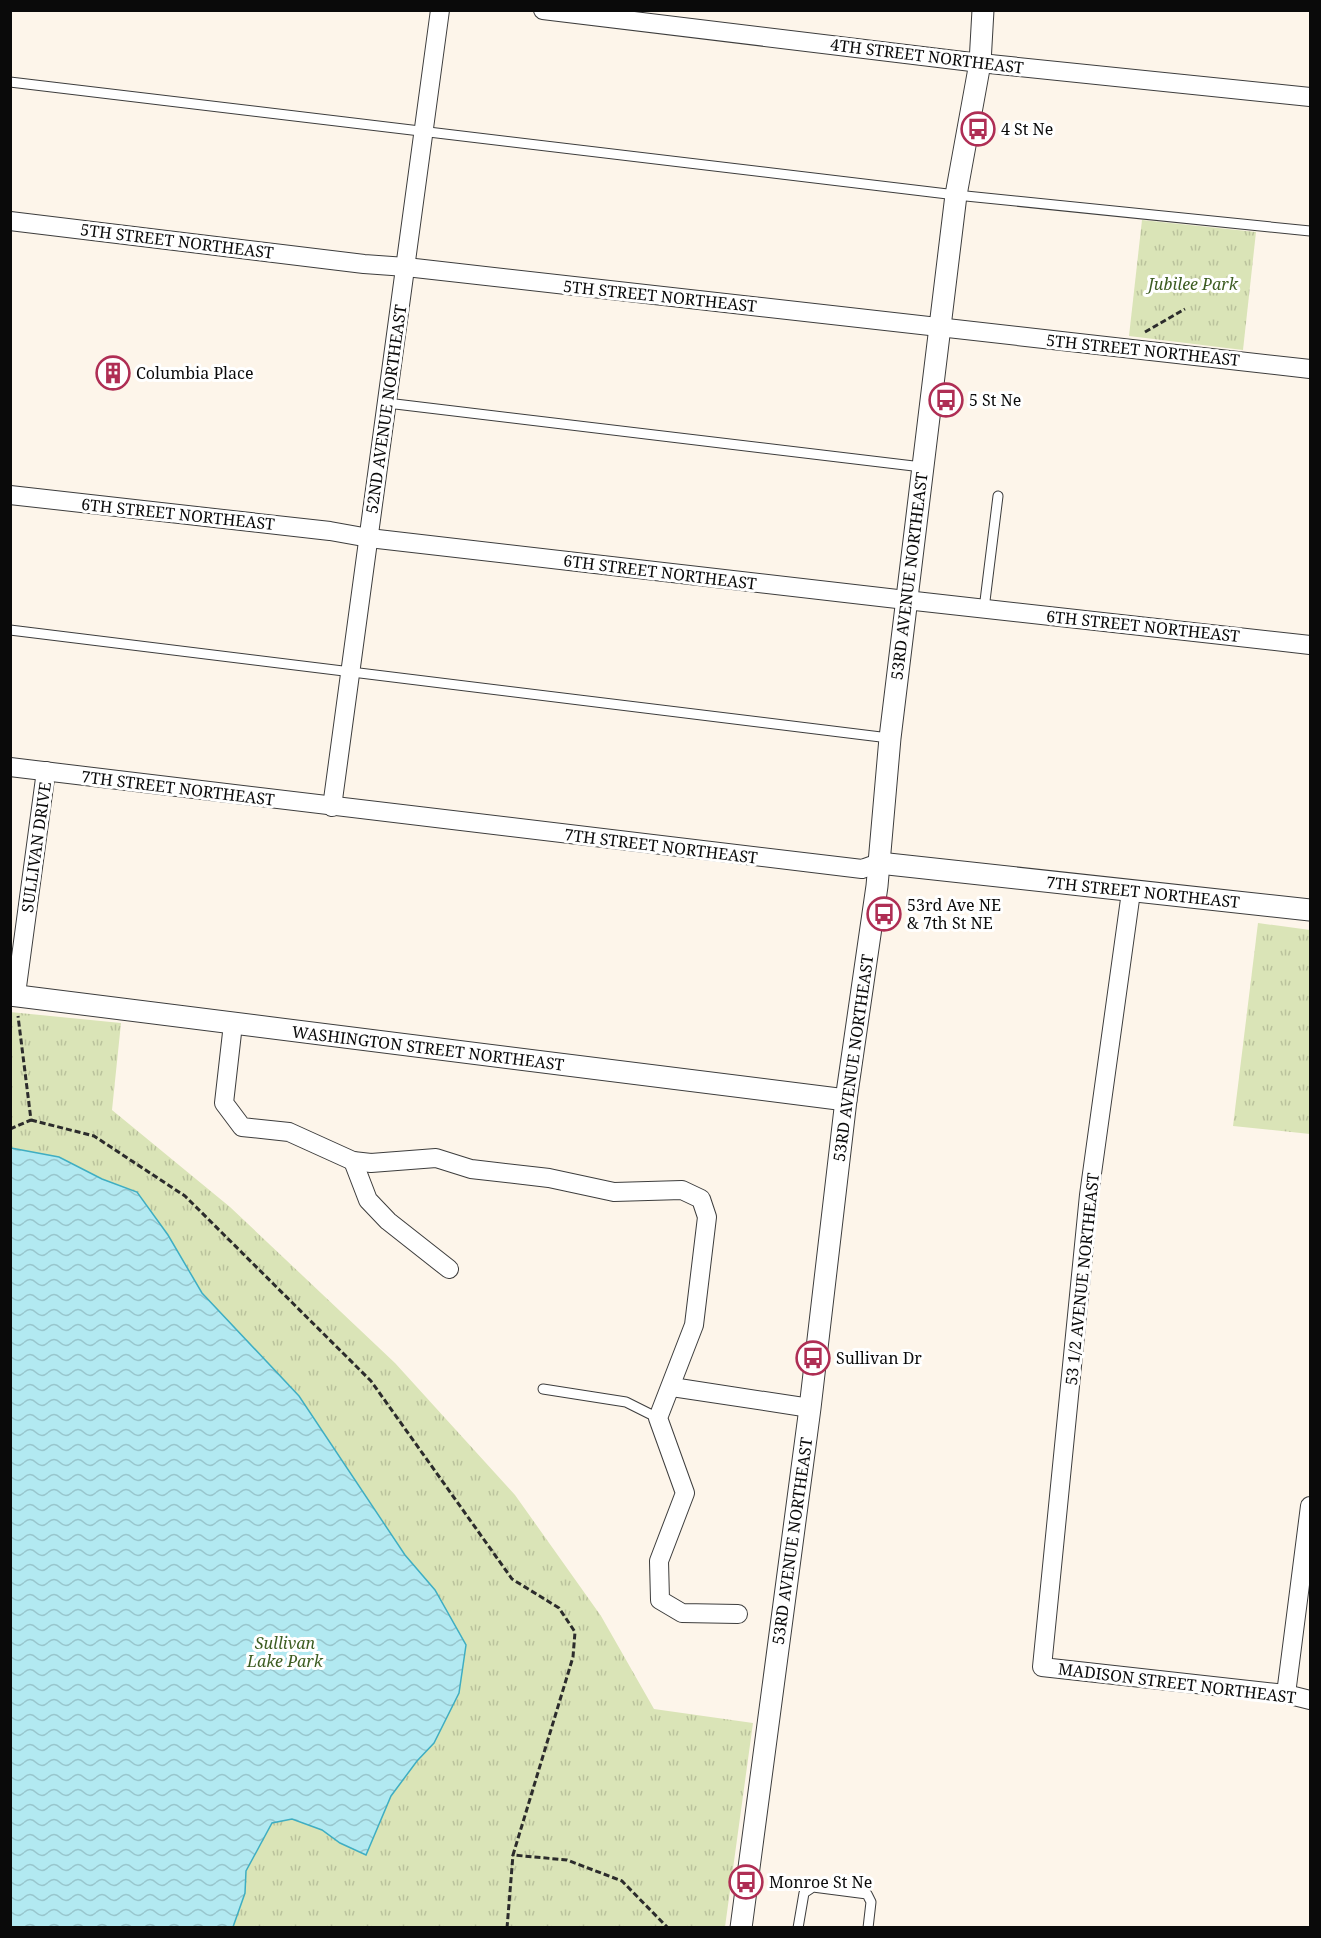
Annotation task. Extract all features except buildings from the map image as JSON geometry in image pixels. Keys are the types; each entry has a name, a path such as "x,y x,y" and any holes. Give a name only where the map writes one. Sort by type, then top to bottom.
{"street":[{"name":"52ND AVENUE NORTHEAST","path":"332,807 440,10"},
{"name":"4TH STREET NORTHEAST","path":"543,10 980,63 1311,97"},
{"name":"53RD AVENUE NORTHEAST","path":"741,1928 810,1408 846,1100 879,863 890,738 956,195 980,63 983,10"},
{"name":"5TH STREET NORTHEAST","path":"10,221 352,263 405,267 1311,369"},
{"name":"6TH STREET NORTHEAST","path":"10,495 1311,645"},
{"name":"7TH STREET NORTHEAST","path":"10,767 862,870 879,863 1311,910"},
{"name":"SULLIVAN DRIVE","path":"13,994 46,771"},
{"name":"53 1/2 AVENUE NORTHEAST","path":"1042,1667 1089,1195 1131,892"},
{"name":"WASHINGTON STREET NORTHEAST","path":"13,994 233,1024 846,1100"},
{"path":"233,1024 224,1103 242,1127 289,1132 353,1161 371,1163 436,1158 471,1169 549,1178 614,1192 682,1190 702,1199 707,1217 694,1325 672,1387 658,1418 685,1493 659,1561 660,1600 682,1613 738,1614"},
{"path":"353,1161 368,1200 388,1221 449,1269"},
{"path":"672,1387 810,1408"},
{"path":"1286,1694 1311,1506"},
{"name":"MADISON STREET NORTHEAST","path":"1042,1667 1286,1694 1311,1700"}],"lane":[{"path":"10,82 956,195 1311,231"},
{"path":"387,403 922,467"},
{"path":"984,609 998,496"},
{"path":"10,630 890,738"},
{"path":"543,1389 626,1402 658,1418"},
{"path":"798,1928 804,1893 813,1887 867,1894 872,1902 868,1928"}],"path":[{"path":"1141,350 1143,333 1185,309"},
{"path":"13,994 31,1120"},
{"path":"10,1129 31,1120 94,1136 185,1196 371,1381 512,1579 559,1608 575,1632 573,1657 513,1856 507,1928"},
{"path":"513,1856 567,1860 622,1881 668,1928"}],"green space":[{"name":"Jubilee Park","path":"1142,220 1256,232 1243,350 1129,336"},
{"path":"1258,923 1310,930 1310,1134 1233,1126"},
{"name":"Sullivan Lake Park","path":"10,1012 121,1023 112,1110 230,1207 395,1363 515,1495 601,1616 654,1709 753,1723 725,1927 11,1927"}],"water":[{"path":"11,1148 59,1157 102,1179 137,1192 168,1235 202,1293 299,1396 405,1555 435,1590 466,1645 459,1693 434,1743 417,1761 391,1796 366,1855 340,1843 322,1830 292,1819 272,1823 246,1871 245,1893 233,1927 11,1927"}],"place":[{"name":"4 St Ne","path":"978,129"},
{"name":"Columbia Place","path":"113,373"},
{"name":"5 St Ne","path":"946,400"},
{"name":"53rd Ave NE & 7th St NE","path":"884,914"},
{"name":"Sullivan Dr","path":"813,1358"},
{"name":"Monroe St Ne","path":"746,1882"}]}
